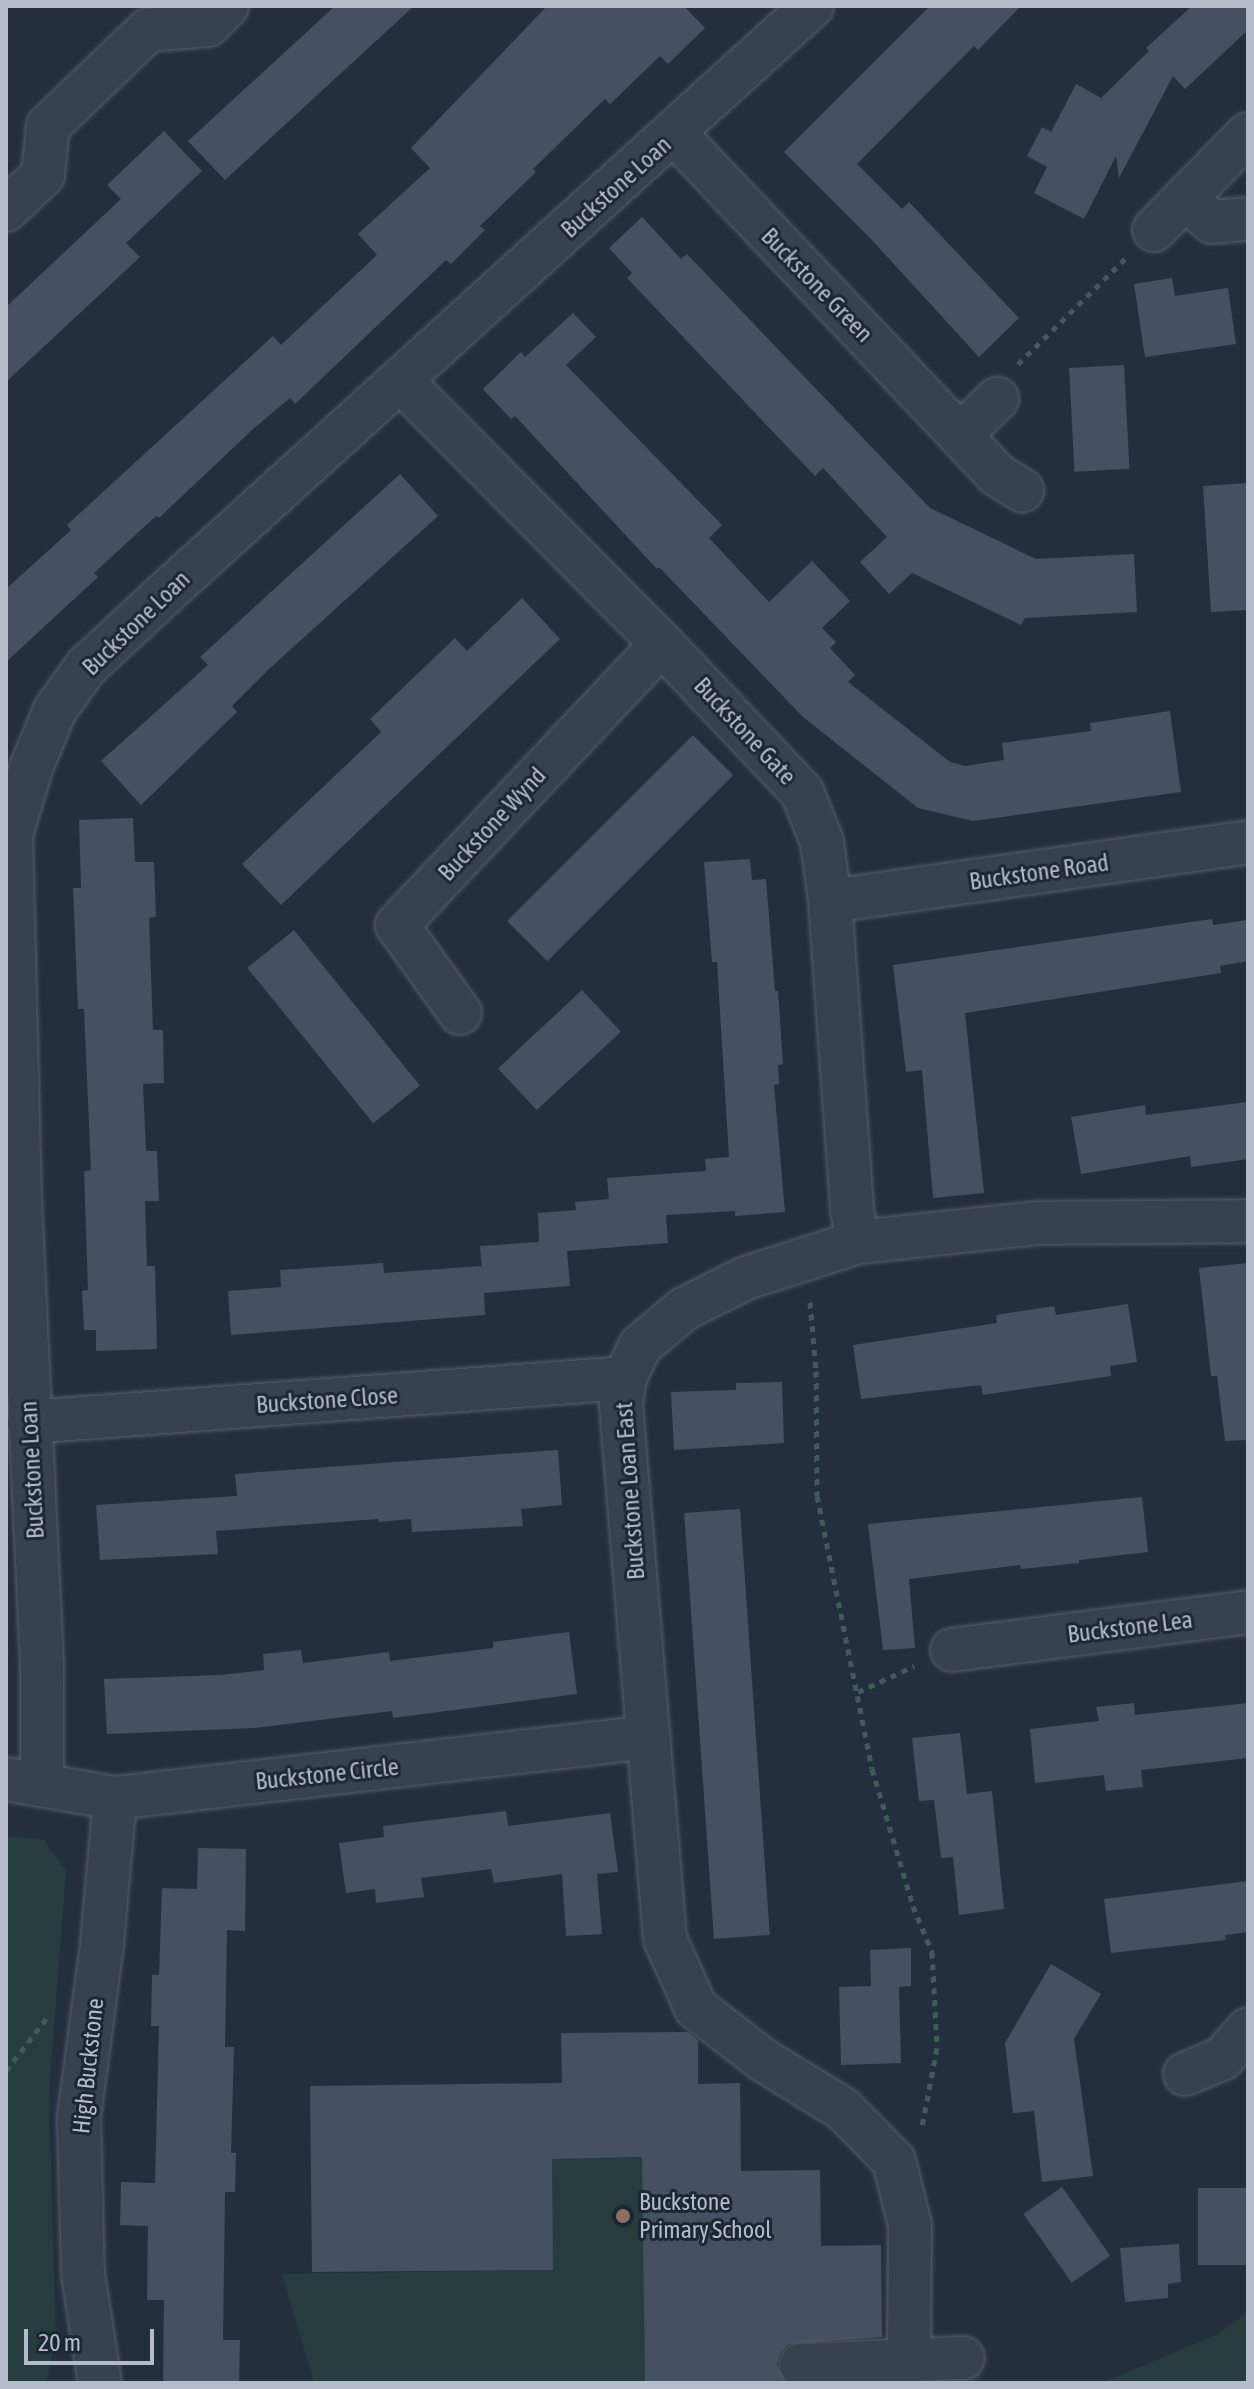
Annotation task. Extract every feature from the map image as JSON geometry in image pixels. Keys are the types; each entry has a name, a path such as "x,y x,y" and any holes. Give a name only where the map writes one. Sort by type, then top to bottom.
{"street":[{"path":"6,210 43,175 48,126 148,30 208,25 227,6"},
{"name":"Buckstone Loan","path":"24,1782 42,1665 29,1422 11,835 31,768 55,710 86,667 675,134 812,6"},
{"name":"Buckstone Green","path":"675,134 996,474 1022,490"},
{"path":"1154,230 1248,134"},
{"path":"1185,199 1212,222 1248,219"},
{"name":"Buckstone Gate","path":"400,380 662,644 802,792 822,842 830,901 852,1210 858,1242"},
{"path":"960,435 997,399"},
{"name":"Buckstone Wynd","path":"460,1013 397,925 662,644"},
{"name":"Buckstone Road","path":"830,901 1248,842"},
{"name":"Buckstone Loan East","path":"894,2161 843,2109 763,2060 696,2008 665,1939 621,1405 625,1378 640,1346 684,1309 746,1278 858,1242 1039,1223 1248,1221"},
{"name":"Buckstone Close","path":"29,1422 625,1378"},
{"name":"Buckstone Lea","path":"952,1650 1014,1654 1248,1612"},
{"name":"Buckstone Circle","path":"24,1782 115,1798 649,1737"},
{"name":"High Buckstone","path":"100,2383 83,2274 79,2117 105,1916 115,1798"},
{"path":"1185,2074 1223,2058 1248,2029"},
{"path":"894,2161 910,2225 909,2361"},
{"path":"801,2365 963,2358"}],"path":[{"path":"997,399 1002,380 1154,230"},
{"path":"806,1257 816,1371 817,1496 872,1769 913,1906 932,1952 937,2048 917,2154 894,2161"},
{"path":"857,1692 952,1650"}],"green space":[{"path":"6,1836 44,1840 66,1870 49,2093 56,2339 46,2383 6,2383"},
{"path":"642,2157 687,2313 644,2314 645,2383 314,2383 282,2274 552,2270 552,2159"},
{"path":"1248,2312 1248,2383 1102,2383 1218,2334"},
{"path":"981,2373 982,2383 858,2383 858,2377"}],"building":[{"path":"335,6 414,6 225,180 188,141"},
{"path":"547,6 684,6 705,28 668,64 660,56 610,104 605,99 533,169 536,172 480,226 485,230 451,264 446,260 295,404 290,398 252,430 159,518 156,516 94,573 98,577 6,662 6,589 71,530 67,525 273,336 281,345 377,255 358,234 430,168 411,148"},
{"path":"930,6 1021,6 978,50 974,46 857,164 902,209 909,202 1019,318 979,357 871,239 784,152"},
{"path":"1192,6 1248,6 1248,30 1185,89 1173,76 1119,178 1116,156 1084,219 1034,193 1047,167 1027,156 1042,127 1051,132 1076,84 1101,98 1149,51 1146,48"},
{"path":"164,131 202,171 126,243 140,257 6,382 6,307 121,199 107,185"},
{"path":"642,217 681,259 687,254 930,508 1036,559 1134,554 1137,612 1025,618 1021,625 912,573 889,594 860,562 887,537 823,468 815,476 627,278 632,273 609,248"},
{"path":"1172,278 1175,296 1228,288 1236,344 1145,357 1134,284"},
{"path":"573,313 596,337 566,365 722,525 709,538 769,602 812,561 850,601 822,628 836,642 830,648 855,675 848,682 950,762 965,766 1004,760 1002,743 1091,731 1090,723 1170,711 1181,792 973,821 918,808 803,717 659,567 657,569 515,416 511,419 483,389 521,352 525,357"},
{"path":"1124,365 1129,469 1075,472 1069,368"},
{"path":"400,474 438,516 269,669 232,706 237,712 141,805 101,761 208,665 200,657"},
{"path":"1248,483 1248,610 1211,612 1203,486"},
{"path":"522,598 560,639 281,905 242,864 381,732 370,719 455,638 467,651"},
{"path":"693,735 733,775 547,961 507,921"},
{"path":"133,818 135,862 154,862 156,917 149,918 153,1030 163,1030 164,1083 143,1084 146,1151 157,1151 159,1201 145,1201 147,1266 155,1266 157,1349 96,1351 96,1330 84,1330 82,1291 88,1290 84,1171 91,1170 84,1009 78,1009 73,888 81,888 79,820"},
{"path":"750,859 752,880 766,879 775,991 778,991 783,1064 778,1065 779,1084 774,1085 785,1212 735,1216 735,1211 666,1215 668,1243 567,1251 570,1286 484,1293 485,1315 231,1335 228,1291 281,1287 280,1270 383,1263 384,1273 481,1266 482,1270 480,1246 539,1242 538,1213 576,1210 575,1202 609,1199 607,1178 706,1171 705,1159 729,1157 717,962 712,962 704,862"},
{"path":"1212,919 1213,925 1248,920 1248,961 1220,966 1221,973 965,1013 984,1193 933,1198 922,1070 906,1072 893,965"},
{"path":"294,930 420,1085 373,1123 247,968"},
{"path":"582,990 621,1032 537,1110 498,1068"},
{"path":"1248,1102 1248,1159 1191,1167 1190,1156 1081,1174 1071,1117 1145,1105 1146,1115"},
{"path":"1248,1263 1248,1440 1225,1441 1217,1376 1211,1376 1199,1268"},
{"path":"1128,1304 1137,1362 1110,1366 1111,1376 983,1395 981,1385 861,1399 853,1345 997,1323 996,1315 1054,1306 1056,1315"},
{"path":"782,1382 784,1443 674,1450 671,1392 736,1390 736,1383"},
{"path":"558,1450 562,1505 521,1509 523,1526 412,1532 411,1519 379,1522 378,1519 216,1531 218,1554 100,1560 96,1505 237,1496 235,1474"},
{"path":"1142,1497 1148,1552 1079,1560 1079,1563 1021,1569 1020,1565 909,1579 915,1648 883,1650 868,1524"},
{"path":"740,1509 770,1935 714,1939 684,1513"},
{"path":"569,1632 577,1694 393,1718 392,1711 255,1728 107,1734 104,1679 221,1675 264,1670 263,1654 301,1650 303,1663 389,1652 390,1661 493,1648 493,1642"},
{"path":"1134,1703 1135,1715 1248,1703 1248,1758 1141,1770 1143,1787 1106,1791 1104,1775 1035,1783 1030,1729 1099,1721 1096,1707"},
{"path":"960,1733 967,1794 992,1791 1004,1909 959,1915 953,1857 941,1858 934,1800 919,1801 912,1738"},
{"path":"506,1811 508,1826 610,1813 618,1872 597,1874 602,1934 566,1936 562,1874 494,1883 491,1869 421,1878 424,1897 376,1903 375,1889 346,1893 339,1843 384,1837 383,1826"},
{"path":"198,1848 246,1849 245,1931 227,1930 225,2047 234,2047 231,2153 236,2153 235,2192 225,2192 223,2340 240,2340 239,2383 163,2383 164,2300 147,2300 148,2226 120,2225 121,2182 155,2183 159,2026 151,2026 152,1975 159,1975 162,1888 197,1889"},
{"path":"1248,1881 1248,1932 1225,1935 1226,1940 1111,1953 1104,1899"},
{"path":"911,1948 911,1986 899,1987 901,2063 841,2065 839,1987 871,1986 870,1950"},
{"path":"1051,1964 1101,1994 1074,2039 1093,2176 1042,2182 1034,2111 1013,2113 1005,2043"},
{"name":"Buckstone Primary School","path":"688,2032 698,2040 698,2084 740,2083 741,2171 820,2170 821,2246 881,2245 882,2337 789,2344 780,2353 777,2365 786,2383 645,2383 642,2157 552,2159 553,2270 312,2272 310,2086 562,2083 561,2033"},
{"path":"1062,2187 1110,2256 1072,2283 1023,2214"},
{"path":"1198,2188 1248,2188 1248,2265 1198,2265"},
{"path":"1179,2244 1181,2282 1168,2284 1168,2298 1125,2302 1120,2248"}],"place":[{"name":"Buckstone Primary School","path":"623,2216"}]}
